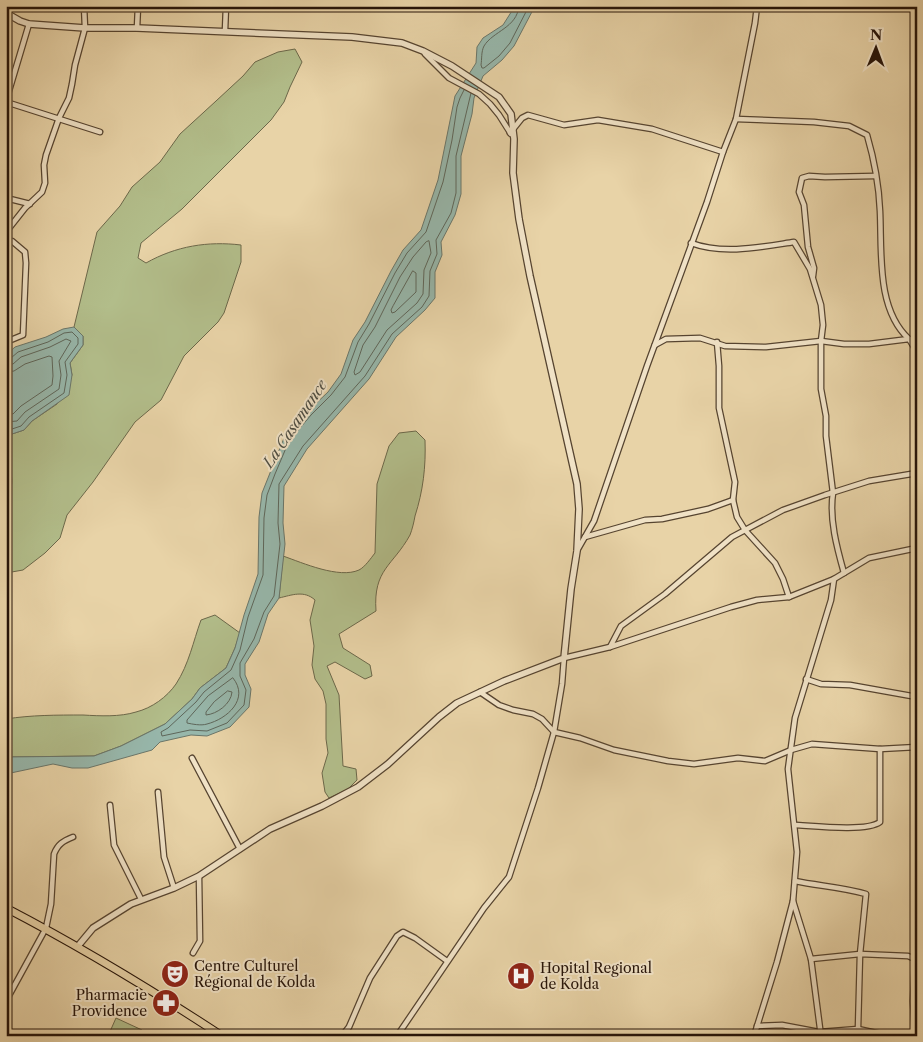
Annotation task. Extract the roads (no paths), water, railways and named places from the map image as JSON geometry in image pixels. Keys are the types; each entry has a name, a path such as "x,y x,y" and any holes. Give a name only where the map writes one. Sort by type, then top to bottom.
{"main road":[{"path":"6,908 78,946 222,1036"}],"street":[{"path":"6,232 42,192 45,182 44,165 46,155 59,118 69,98 74,65 85,28 84,6"},
{"path":"137,28 138,6"},
{"path":"225,31 226,6"},
{"path":"577,551 594,522 611,468 621,446 655,345 707,202 722,152 736,118 757,6"},
{"path":"6,13 29,24 85,28 225,31 360,38 402,44 423,51 491,91 499,97 512,114 514,190 532,286 578,484 580,509 577,551 571,589 562,684 554,732 509,877 484,908 397,1036"},
{"path":"29,24 6,102 100,132"},
{"path":"423,51 449,78 479,94 512,131"},
{"path":"512,131 522,118 528,116 564,125 598,120 652,129 722,152"},
{"path":"736,118 814,122 849,126 867,135 872,151 880,210 880,246 885,297 896,324 910,339 917,352"},
{"path":"813,278 814,268 808,248 804,205 799,192 802,178 808,176 875,176"},
{"path":"6,198 30,204"},
{"path":"6,241 12,241 25,252 26,263 23,335 6,342"},
{"path":"691,243 706,248 745,248 794,242 810,269 821,305 823,325 821,389 826,416 826,436 833,493 832,510 836,542 844,573"},
{"path":"655,345 666,339 700,338 725,346 766,347 821,341 844,344 869,344 910,339"},
{"path":"717,342 719,408 735,482 733,500 737,517 745,530 774,563 783,579 789,597"},
{"path":"610,646 621,626 665,594 732,537 783,510 869,481 917,473"},
{"path":"585,537 646,520 662,519 708,509 733,500"},
{"path":"78,946 93,928 112,915 141,899 174,888 199,876 270,830 358,787 399,755 448,708 480,692 564,658 610,646 757,600 789,597 834,579 869,558 917,548"},
{"path":"754,1036 777,962 793,901 797,852 788,770 795,718 831,600 834,579"},
{"path":"806,679 821,684 850,685 917,697"},
{"path":"480,692 499,705 533,714 542,719 554,732 580,738 614,750 668,761 694,764 738,758 766,761 791,750 812,744 880,749 917,747"},
{"path":"795,825 846,828 875,825 880,822 880,749"},
{"path":"192,758 240,849"},
{"path":"158,792 161,841 174,888"},
{"path":"110,805 114,845 141,899"},
{"path":"6,1001 46,928 51,904 54,854 57,846 73,837"},
{"path":"193,953 200,941 199,876"},
{"path":"795,881 817,886 844,888 866,894 860,954 858,1029"},
{"path":"793,901 811,959 820,1034"},
{"path":"342,1036 349,1027 370,978 397,936 403,932 409,935 447,961"},
{"path":"811,959 860,954 908,956 915,959 915,1036"},
{"path":"757,1026 782,1025 820,1034 858,1029 890,1036"}],"water":[{"path":"515,6 535,6 514,46 502,60 483,76 474,98 472,114 461,156 461,194 455,215 441,242 442,255 435,272 435,298 396,337 369,379 307,449 284,486 283,523 285,544 279,598 268,614 259,642 245,664 245,675 251,689 249,707 230,727 207,736 191,735 160,742 152,750 88,768 72,768 53,764 6,774 6,757 94,756 121,746 165,724 192,699 200,688 226,668 235,648 258,574 259,517 262,493 284,438 328,392 341,374 353,340 365,322 391,271 403,250 421,230 438,180 455,96 476,63 477,47 483,38 503,25"},
{"path":"74,327 83,336 83,345 70,363 72,375 69,395 32,421 24,430 12,434 6,432 6,355 15,347 46,337 63,329"}],"place":[{"name":"Centre Culturel Régional de Kolda","path":"175,974"},
{"name":"Hopital Regional de Kolda","path":"521,976"},
{"name":"Pharmacie Providence","path":"166,1003"}],"water label":[{"name":"La Casamance","path":"295,424"}]}
